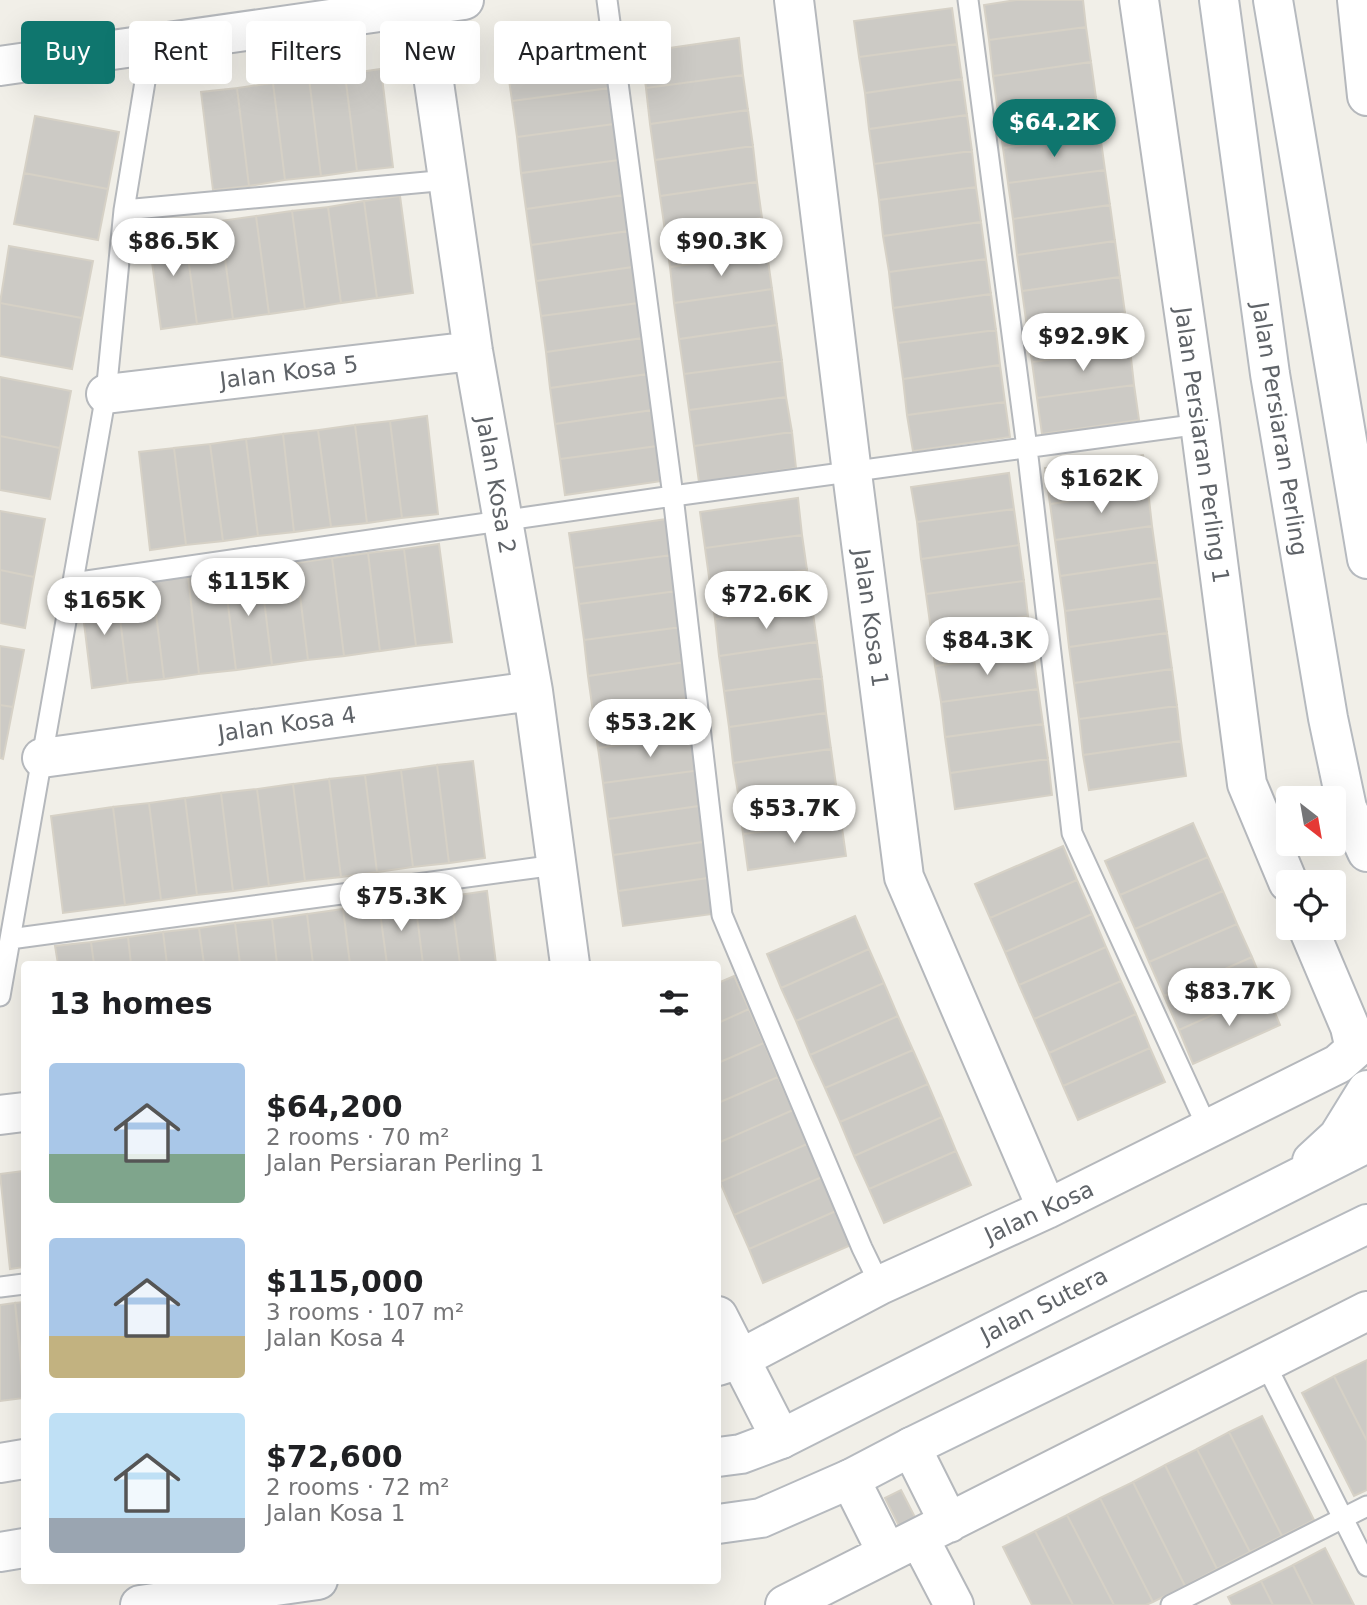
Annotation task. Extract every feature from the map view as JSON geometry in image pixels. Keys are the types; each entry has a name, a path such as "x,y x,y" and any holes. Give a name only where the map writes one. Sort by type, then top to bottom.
{"street":[{"path":"232,32 423,3 464,0"},
{"name":"Jalan Kosa 1","path":"794,0 904,877 1047,1209"},
{"name":"Jalan Persiaran Perling 1","path":"1139,0 1200,424 1247,784 1284,870"},
{"name":"Jalan Persiaran Perling","path":"1219,0 1270,374 1328,718 1348,808 1367,852"},
{"path":"1273,0 1367,559"},
{"path":"1357,0 1367,96"},
{"name":"Jalan Kosa 2","path":"423,3 472,351 533,691 570,961"},
{"path":"0,66 129,48"},
{"name":"Jalan Kosa 5","path":"106,394 472,351"},
{"name":"Jalan Kosa 4","path":"42,758 533,691"},
{"name":"Jalan Kosa","path":"729,1363 880,1285 1047,1209 1338,1064 1355,1049 1350,1027 1313,940"},
{"path":"1292,1180 1338,1137 1367,1090"},
{"path":"0,1115 21,1112"},
{"name":"Jalan Sutera","path":"721,1457 741,1454 781,1439 1367,1143"},
{"path":"721,1524 761,1518 850,1479 1367,1224"},
{"path":"785,1605 1367,1311"},
{"path":"721,1329 729,1363 781,1439"},
{"path":"911,1447 918,1538"},
{"path":"0,1462 21,1459"},
{"path":"850,1479 918,1538 954,1605"},
{"path":"0,1552 21,1548"},
{"path":"140,1605 290,1584"}],"lane":[{"path":"607,0 673,496 722,915 880,1285"},
{"path":"968,0 1027,448 1072,833 1208,1129"},
{"path":"0,996 106,394 124,210 145,84"},
{"path":"124,210 448,180"},
{"path":"73,583 673,496 1200,424"},
{"path":"10,939 556,865"},
{"path":"0,1287 21,1284"},
{"path":"1265,1363 1367,1566"},
{"path":"1171,1605 1367,1506"}],"building":[{"path":"1016,0 1083,0 1086,27 989,40 984,5"},
{"path":"952,8 957,44 859,57 854,21"},
{"path":"1086,27 1091,62 993,76 989,40"},
{"path":"739,38 743,75 646,88 645,84 671,84 671,48"},
{"path":"957,44 962,79 865,93 859,57"},
{"path":"1091,62 1096,98 998,112 993,76"},
{"path":"380,69 393,167 357,171 346,84 366,84 366,71"},
{"path":"743,75 748,110 650,124 646,88"},
{"path":"962,79 967,115 869,129 865,93"},
{"path":"273,84 310,84 321,176 285,180"},
{"path":"273,84 285,180 249,186 237,88"},
{"path":"310,84 346,84 357,171 321,176"},
{"path":"510,84 609,84 610,88 512,101"},
{"path":"237,88 249,186 213,190 201,92"},
{"path":"610,88 614,124 517,137 512,101"},
{"path":"1096,98 1100,134 1003,148 998,112"},
{"path":"748,110 753,146 655,160 650,124"},
{"path":"967,115 972,151 874,164 869,129"},
{"path":"35,116 119,132 108,189 24,173"},
{"path":"614,124 619,160 521,173 517,137"},
{"path":"1100,134 1105,170 1008,183 1003,148"},
{"path":"753,146 757,182 660,196 655,160"},
{"path":"972,151 976,187 879,200 874,164"},
{"path":"619,160 624,195 526,209 521,173"},
{"path":"1105,170 1110,205 1013,219 1008,183"},
{"path":"24,173 108,189 98,240 14,224"},
{"path":"757,182 762,218 665,231 660,196"},
{"path":"976,187 981,222 883,236 879,200"},
{"path":"624,195 629,231 531,245 526,209"},
{"path":"400,196 413,293 377,298 364,201"},
{"path":"364,201 377,298 341,303 328,207"},
{"path":"1110,205 1115,241 1017,255 1013,219"},
{"path":"328,207 341,303 305,309 292,211"},
{"path":"292,211 305,309 269,314 256,216"},
{"path":"256,216 269,314 233,319 220,221"},
{"path":"762,218 767,253 670,267 665,231"},
{"path":"220,221 233,319 197,324 184,227"},
{"path":"981,222 986,259 889,272 883,236"},
{"path":"184,227 197,324 161,329 148,232"},
{"path":"629,231 633,267 536,281 531,245"},
{"path":"1115,241 1120,277 1022,291 1017,255"},
{"path":"9,246 93,261 82,318 0,303"},
{"path":"767,253 772,289 674,303 670,267"},
{"path":"986,259 991,294 893,308 889,272"},
{"path":"633,267 639,303 541,316 536,281"},
{"path":"1120,277 1125,313 1027,327 1022,291"},
{"path":"772,289 777,325 679,339 674,303"},
{"path":"991,294 996,330 898,343 893,308"},
{"path":"0,303 82,318 72,369 0,356"},
{"path":"639,303 643,338 546,352 541,316"},
{"path":"1125,313 1130,349 1032,362 1027,327"},
{"path":"777,325 782,361 684,374 679,339"},
{"path":"996,330 1000,365 903,379 898,343"},
{"path":"643,338 648,374 550,388 546,352"},
{"path":"1130,349 1134,385 1037,398 1032,362"},
{"path":"782,361 786,397 689,410 684,374"},
{"path":"1000,365 1005,402 907,415 903,379"},
{"path":"648,374 653,410 555,424 550,388"},
{"path":"0,377 71,391 60,448 0,436"},
{"path":"1134,385 1139,420 1042,434 1037,398"},
{"path":"786,397 792,432 694,446 689,410"},
{"path":"1005,402 1010,437 913,451 907,415"},
{"path":"653,410 658,446 560,459 555,424"},
{"path":"427,416 438,514 402,518 390,421"},
{"path":"390,421 402,518 367,523 355,425"},
{"path":"355,425 367,523 331,527 318,430"},
{"path":"318,430 331,527 294,532 283,434"},
{"path":"792,432 796,468 699,482 694,446"},
{"path":"283,434 294,532 258,536 246,439"},
{"path":"0,436 60,448 50,499 0,490"},
{"path":"246,439 258,536 223,541 210,444"},
{"path":"210,444 223,541 186,545 174,448"},
{"path":"658,446 662,481 565,495 560,459"},
{"path":"174,448 186,545 150,550 139,452"},
{"path":"1143,455 1148,490 1050,504 1045,468"},
{"path":"1009,473 1014,509 917,522 911,487"},
{"path":"1148,490 1152,526 1055,540 1050,504"},
{"path":"798,498 802,535 705,548 700,512"},
{"path":"1014,509 1019,545 921,559 917,522"},
{"path":"0,511 45,519 34,577 0,570"},
{"path":"667,519 672,555 574,568 569,533"},
{"path":"1152,526 1157,562 1060,576 1055,540"},
{"path":"802,535 807,570 710,584 705,548"},
{"path":"439,544 452,642 416,646 404,549"},
{"path":"1019,545 1024,581 926,594 921,559"},
{"path":"404,549 416,646 380,651 368,553"},
{"path":"368,553 380,651 344,656 332,558"},
{"path":"672,555 677,591 579,604 574,568"},
{"path":"332,558 344,656 308,660 296,563"},
{"path":"1157,562 1162,598 1065,611 1060,576"},
{"path":"296,563 308,660 272,665 260,567"},
{"path":"260,567 272,665 236,670 224,572"},
{"path":"0,570 34,577 25,628 0,623"},
{"path":"807,570 812,606 715,619 710,584"},
{"path":"224,572 236,670 199,674 188,576"},
{"path":"188,576 199,674 164,679 152,581"},
{"path":"152,581 164,679 128,683 116,586"},
{"path":"1024,581 1028,616 931,630 926,594"},
{"path":"116,586 128,683 92,688 80,590"},
{"path":"677,591 682,627 584,640 579,604"},
{"path":"1162,598 1167,633 1069,647 1065,611"},
{"path":"812,606 817,642 719,656 715,619"},
{"path":"1028,616 1033,652 935,666 931,630"},
{"path":"682,627 686,662 588,676 584,640"},
{"path":"1167,633 1172,669 1074,683 1069,647"},
{"path":"817,642 822,678 724,691 719,656"},
{"path":"0,646 24,650 13,707 0,705"},
{"path":"1033,652 1038,689 941,702 935,666"},
{"path":"686,662 691,698 593,712 588,676"},
{"path":"1172,669 1177,706 1079,719 1074,683"},
{"path":"822,678 826,713 729,727 724,691"},
{"path":"1038,689 1043,724 945,737 941,702"},
{"path":"691,698 696,734 598,748 593,712"},
{"path":"0,705 13,707 3,759 0,758"},
{"path":"1177,706 1181,741 1083,755 1079,719"},
{"path":"826,713 831,749 733,763 729,727"},
{"path":"1043,724 1048,759 950,773 945,737"},
{"path":"696,734 701,770 603,783 598,748"},
{"path":"1181,741 1186,776 1089,790 1083,755"},
{"path":"831,749 836,785 739,799 733,763"},
{"path":"1048,759 1052,795 955,809 950,773"},
{"path":"473,761 485,858 449,863 437,765"},
{"path":"437,765 449,863 413,867 401,770"},
{"path":"401,770 413,867 377,872 365,775"},
{"path":"701,770 706,805 608,819 603,783"},
{"path":"365,775 377,872 341,877 329,779"},
{"path":"329,779 341,877 305,881 293,784"},
{"path":"293,784 305,881 269,886 257,789"},
{"path":"836,785 841,821 743,834 739,799"},
{"path":"257,789 269,886 233,891 221,793"},
{"path":"221,793 233,891 197,895 185,798"},
{"path":"185,798 197,895 161,900 149,803"},
{"path":"149,803 161,900 125,905 113,807"},
{"path":"706,805 710,841 613,855 608,819"},
{"path":"113,807 125,905 63,913 51,816"},
{"path":"841,821 846,856 748,870 743,834"},
{"path":"1193,823 1208,857 1120,895 1105,861"},
{"path":"710,841 715,877 618,891 613,855"},
{"path":"1063,846 1077,880 990,918 975,884"},
{"path":"1208,857 1223,891 1135,929 1120,895"},
{"path":"715,877 720,913 623,926 618,891"},
{"path":"1077,880 1092,914 1005,952 990,918"},
{"path":"487,891 496,961 460,961 451,896"},
{"path":"1223,891 1237,924 1149,962 1135,929"},
{"path":"451,896 460,961 423,961 415,900"},
{"path":"415,900 423,961 387,961 379,905"},
{"path":"379,905 387,961 350,961 343,909"},
{"path":"343,909 350,961 313,961 307,914"},
{"path":"307,914 313,961 277,961 272,919"},
{"path":"1092,914 1106,947 1019,985 1005,952"},
{"path":"855,916 869,949 781,988 767,954"},
{"path":"272,919 277,961 240,961 235,923"},
{"path":"235,923 240,961 204,961 199,928"},
{"path":"1237,924 1252,957 1164,996 1149,962"},
{"path":"199,928 204,961 167,961 163,932"},
{"path":"163,932 167,961 131,961 128,937"},
{"path":"128,937 131,961 94,961 91,942"},
{"path":"91,942 94,961 58,961 55,946"},
{"path":"1106,947 1121,981 1034,1019 1019,985"},
{"path":"869,949 884,983 796,1021 781,988"},
{"path":"1252,957 1266,991 1179,1030 1164,996"},
{"path":"734,976 749,1009 721,1022 721,982"},
{"path":"1121,981 1136,1014 1049,1053 1034,1019"},
{"path":"884,983 898,1016 810,1055 796,1021"},
{"path":"1266,991 1280,1025 1193,1064 1179,1030"},
{"path":"749,1009 764,1043 721,1062 721,1022"},
{"path":"1136,1014 1150,1048 1063,1086 1049,1053"},
{"path":"898,1016 913,1050 825,1088 810,1055"},
{"path":"764,1043 778,1077 721,1102 721,1062"},
{"path":"1150,1048 1165,1082 1078,1120 1063,1086"},
{"path":"913,1050 928,1084 840,1122 825,1088"},
{"path":"778,1077 793,1110 721,1142 721,1102"},
{"path":"928,1084 942,1117 854,1156 840,1122"},
{"path":"793,1110 807,1144 721,1182 721,1142"},
{"path":"942,1117 956,1151 869,1189 854,1156"},
{"path":"807,1144 822,1177 734,1215 721,1182"},
{"path":"956,1151 971,1185 884,1223 869,1189"},
{"path":"21,1171 21,1267 10,1269 0,1174"},
{"path":"822,1177 836,1211 749,1249 734,1215"},
{"path":"836,1211 851,1245 763,1283 749,1249"},
{"path":"21,1302 21,1356 15,1303"},
{"path":"15,1303 21,1398 0,1401 0,1305"},
{"path":"1367,1360 1367,1441 1334,1376"},
{"path":"1334,1376 1367,1441 1367,1490 1354,1496 1302,1393"},
{"path":"1262,1416 1314,1520 1282,1536 1229,1432"},
{"path":"1229,1432 1282,1536 1250,1552 1197,1449"},
{"path":"1197,1449 1250,1552 1217,1569 1165,1465"},
{"path":"1165,1465 1217,1569 1185,1586 1133,1482"},
{"path":"1133,1482 1185,1586 1153,1602 1100,1498"},
{"path":"901,1490 916,1519 900,1528 885,1498"},
{"path":"1100,1498 1153,1602 1146,1605 1114,1605 1067,1515"},
{"path":"1067,1515 1114,1605 1073,1605 1035,1531"},
{"path":"1035,1531 1073,1605 1032,1605 1003,1547"},
{"path":"1325,1548 1354,1605 1313,1605 1293,1565"},
{"path":"1293,1565 1313,1605 1273,1605 1261,1581"},
{"path":"1261,1581 1273,1605 1232,1605 1228,1597"}]}
